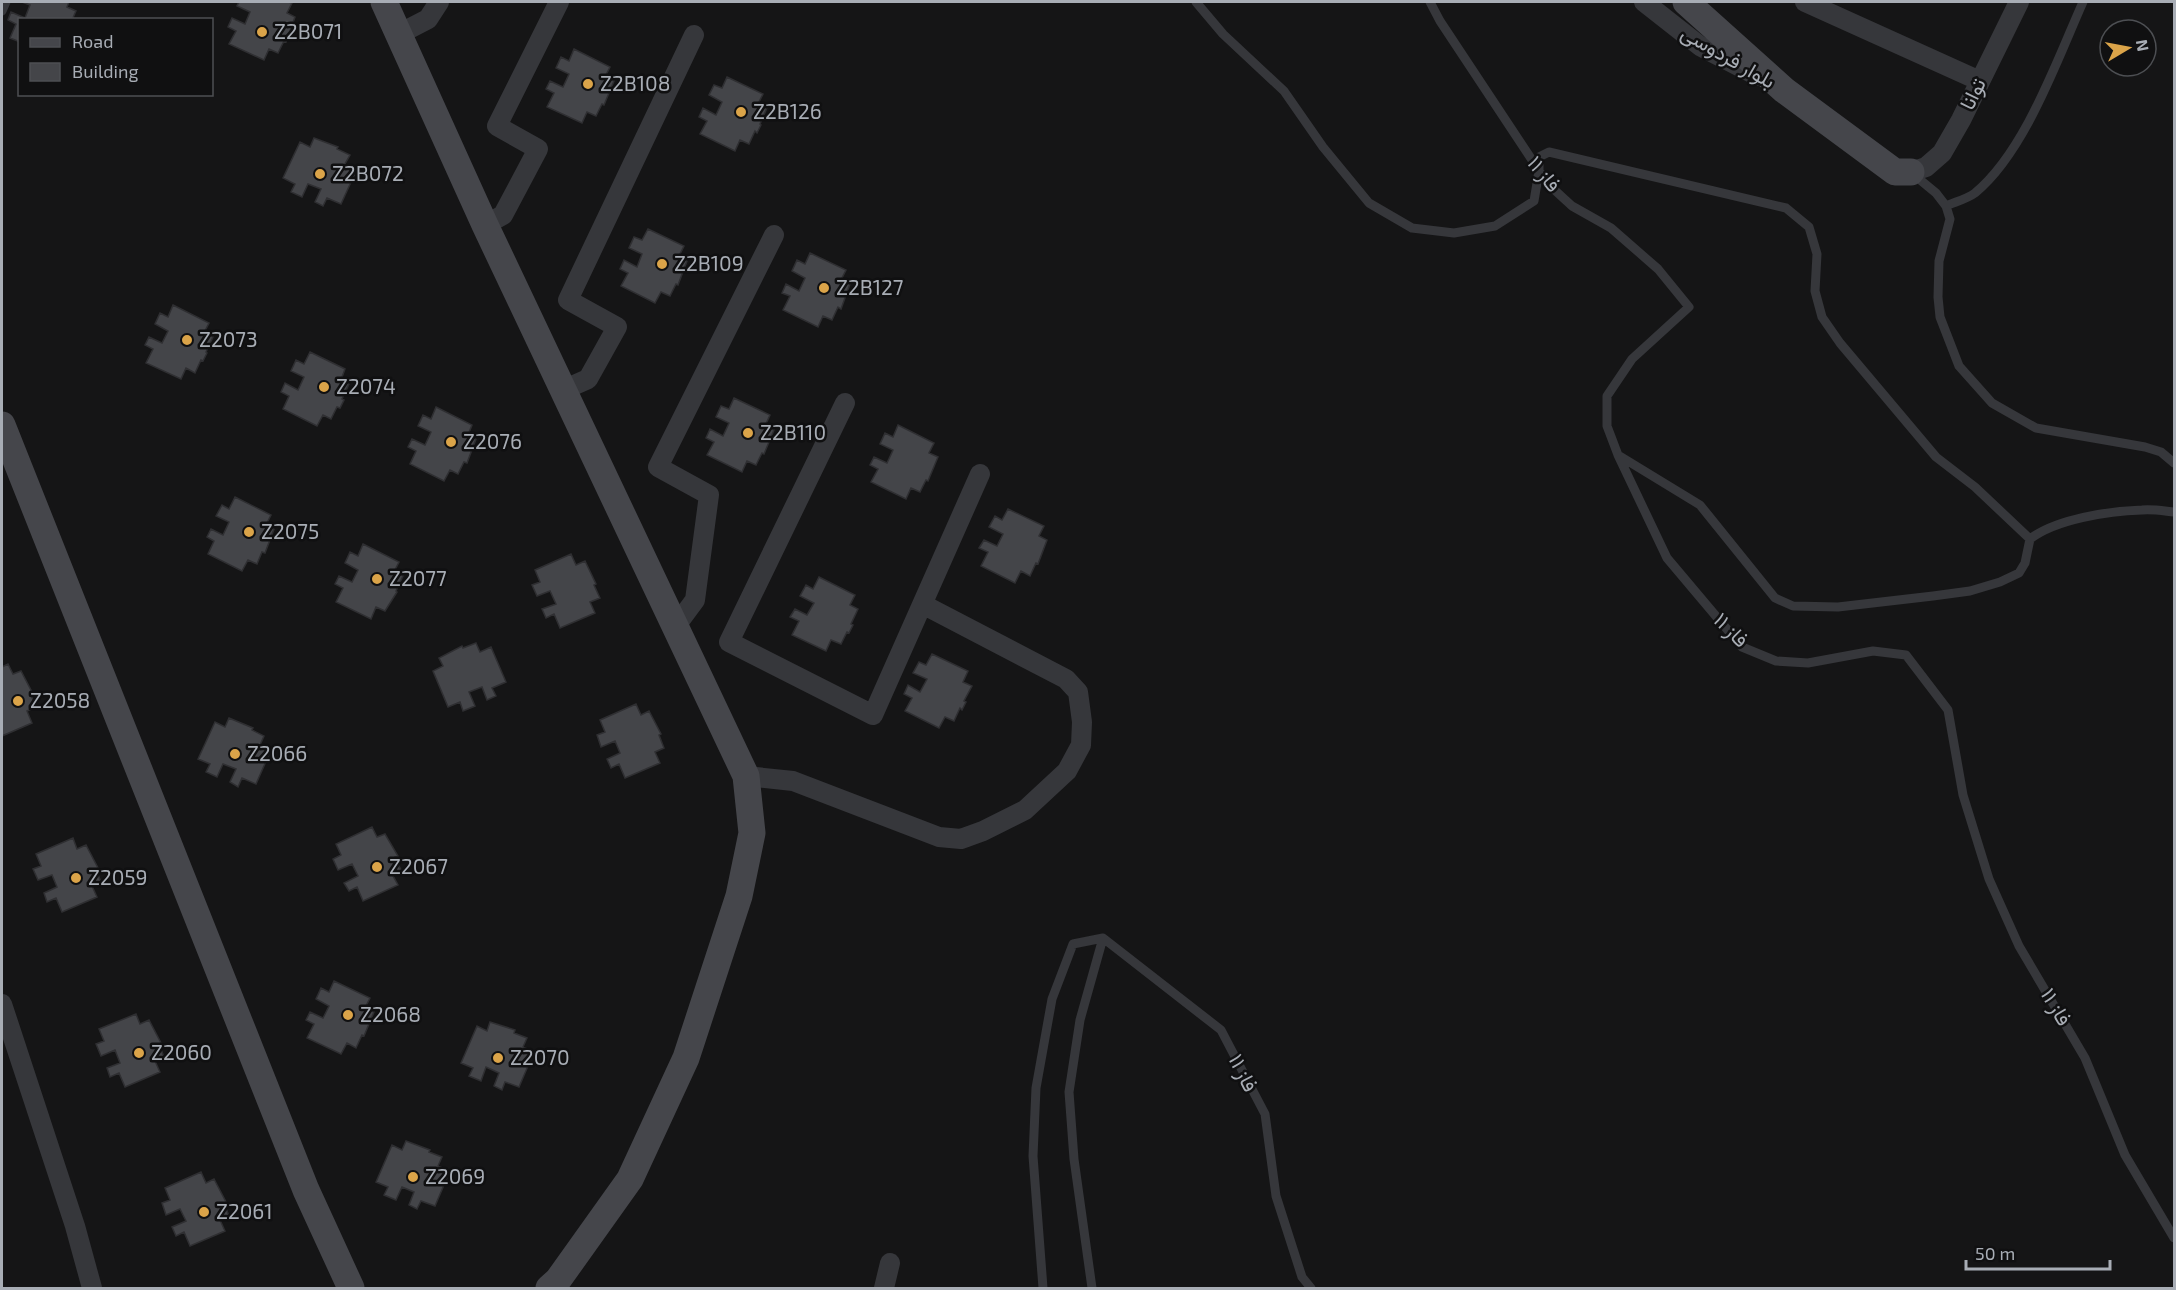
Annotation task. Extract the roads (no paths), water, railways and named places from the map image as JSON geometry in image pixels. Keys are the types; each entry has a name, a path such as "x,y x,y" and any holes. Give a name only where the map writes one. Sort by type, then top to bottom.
{"street":[{"path":"384,2 484,225 746,776 752,833 739,896 686,1058 630,1179 558,1280 549,1288"},
{"path":"399,34 428,19 438,2"},
{"path":"484,225 503,215 538,149 497,126 559,2"},
{"name":"بلوار فردوسی","path":"1644,2 1700,46 1784,90"},
{"name":"بلوار فردوسی","path":"1686,2 1784,90 1895,172 1911,172"},
{"path":"1804,2 1980,81"},
{"name":"توانا","path":"1911,172 1926,167 1942,153 2019,2"},
{"path":"563,390 588,379 617,327 568,300 694,35"},
{"path":"675,627 695,600 709,495 658,467 774,236"},
{"path":"845,403 729,642 873,715 924,605 980,474"},
{"path":"2,425 302,1179 351,1288"},
{"path":"746,776 793,782 939,837 961,839 1025,810 1067,771 1081,745 1082,722 1078,692 1066,679 924,605"},
{"path":"2,1004 75,1226 92,1288"},
{"path":"884,1288 890,1263"}],"lane":[{"path":"2,11 6,2"},
{"path":"1196,2 1223,34 1284,91 1323,147 1369,203 1412,228 1454,233 1495,226 1534,201 1539,157 1549,152 1786,208 1809,227 1817,254 1815,291 1822,317 1840,343 1936,456 1975,487 2030,539"},
{"name":"فاز ۱۱","path":"1430,2 1440,21 1548,184 1572,206 1611,228 1659,269 1689,307 1632,359 1606,396 1607,426 1618,455 1667,558 1742,647 1776,661 1808,663 1873,651 1906,655 1948,710 1963,795 1989,879 2019,946 2085,1058 2125,1155 2175,1238"},
{"path":"1946,206 1973,194 2000,168 2034,111 2083,2"},
{"path":"1911,172 1936,193 1946,206 1950,219 1939,261 1940,317 1959,366 1972,381 1992,403 2036,428 2145,447 2161,452 2175,463"},
{"path":"1618,455 1700,505 1775,598 1793,606 1838,607 1970,591 2000,582 2019,573 2025,563 2030,539 2039,532 2071,521 2110,513 2144,509 2175,512"},
{"path":"1043,1288 1033,1156 1036,1088 1052,999 1073,944 1103,938 1080,1020 1069,1092 1074,1159 1092,1288"},
{"name":"فاز ۱۱","path":"1103,938 1221,1030 1264,1114 1276,1196 1302,1277 1311,1288"}],"place":[{"name":"Z2B071","path":"262,32"},
{"name":"Z2B108","path":"588,84"},
{"name":"Z2B126","path":"741,112"},
{"name":"Z2B072","path":"320,174"},
{"name":"Z2B109","path":"662,264"},
{"name":"Z2B127","path":"824,288"},
{"name":"Z2073","path":"187,340"},
{"name":"Z2074","path":"324,387"},
{"name":"Z2B110","path":"748,433"},
{"name":"Z2076","path":"451,442"},
{"name":"Z2075","path":"249,532"},
{"name":"Z2077","path":"377,579"},
{"name":"Z2058","path":"18,701"},
{"name":"Z2066","path":"235,754"},
{"name":"Z2067","path":"377,867"},
{"name":"Z2059","path":"76,878"},
{"name":"Z2068","path":"348,1015"},
{"name":"Z2060","path":"139,1053"},
{"name":"Z2070","path":"498,1058"},
{"name":"Z2069","path":"413,1177"},
{"name":"Z2061","path":"204,1212"}]}
